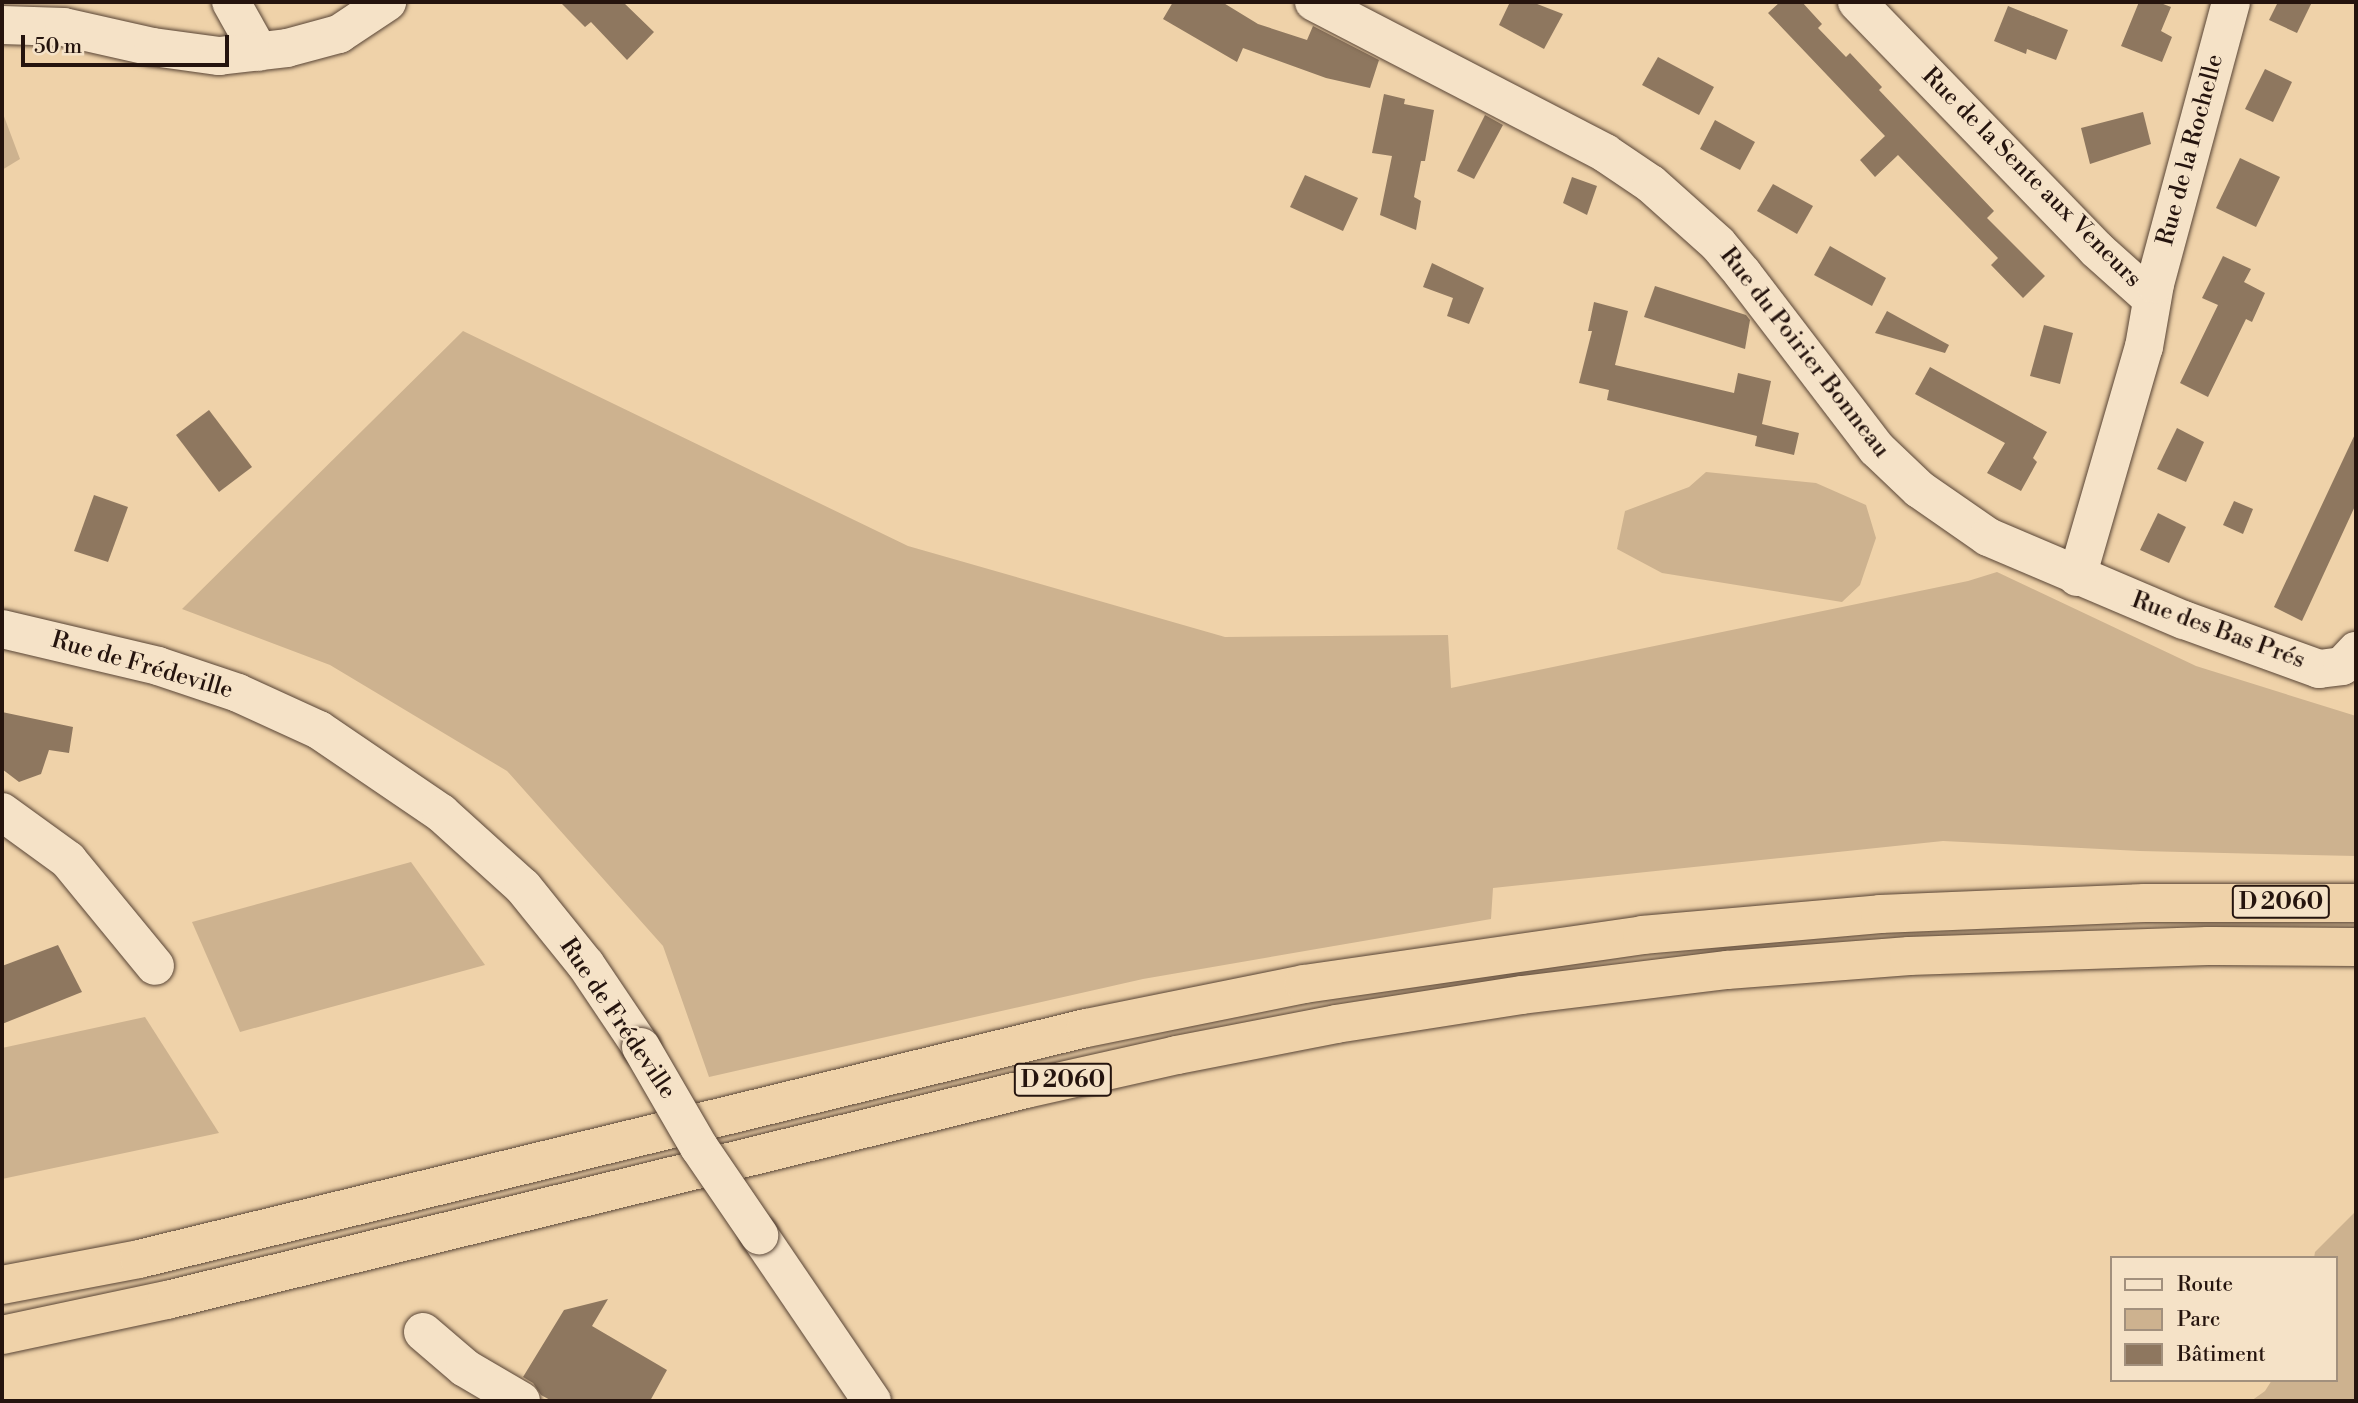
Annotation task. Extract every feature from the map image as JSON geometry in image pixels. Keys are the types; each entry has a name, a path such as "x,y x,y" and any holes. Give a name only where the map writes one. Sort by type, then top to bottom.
{"highway":[{"name":"D 2060","path":"2,1285 139,1259 1086,1028 1304,984 1642,934 1880,914 2145,903 2356,903"},
{"name":"D 2060","path":"2,1335 208,1291 1013,1092 1178,1055 1336,1024 1522,995 1727,970 1909,956 2208,946 2356,947"}],"street":[{"path":"230,2 259,52"},
{"path":"2,25 64,27 153,47 219,56 287,48 338,34 387,2"},
{"name":"Rue du Poirier Bonneau","path":"1314,2 1605,153 1651,184 1718,244 1877,449 1919,489 1988,537 2077,577"},
{"name":"Rue de la Sente aux Veneurs","path":"1857,2 2096,248 2152,299 2144,347 2077,577"},
{"name":"Rue de la Rochelle","path":"2152,299 2231,2"},
{"name":"Rue des Bas Prés","path":"2077,577 2319,669 2342,666 2356,651"},
{"name":"Rue de Frédeville","path":"2,629 158,666 227,689 319,730 441,813 523,887 586,965 641,1047 699,1147 872,1401"},
{"path":"2,812 68,860 155,966"},
{"path":"423,1332 465,1368 521,1401"}],"green space":[{"path":"2,111 20,159 2,170"},
{"path":"463,331 908,546 1225,637 1448,635 1451,688 1968,581 1997,572 2196,666 2356,716 2356,856 2140,851 1943,841 1493,888 1491,919 1143,979 709,1077 663,946 507,771 330,665 182,609"},
{"path":"1706,472 1816,483 1866,505 1876,538 1860,585 1842,602 1662,573 1617,549 1625,511 1689,487"},
{"path":"411,862 485,965 240,1032 192,922"},
{"path":"145,1017 219,1133 2,1179 2,1048"},
{"path":"2356,1211 2356,1401 2251,1401 2265,1391 2271,1382 2337,1382 2337,1256 2314,1256 2315,1252"}],"building":[{"path":"560,2 623,2 654,32 627,60 591,22 585,27"},
{"path":"1173,2 1222,2 1258,24 1307,40 1313,26 1379,60 1370,88 1326,78 1243,48 1237,62 1163,19"},
{"path":"1510,2 1532,2 1563,14 1544,49 1499,25"},
{"path":"1780,2 1802,2 1822,24 1818,28 1846,57 1850,53 1882,87 1879,90 1994,211 1987,218 2045,276 2023,298 1991,265 1998,258 1898,155 1875,177 1860,160 1885,136 1768,13"},
{"path":"2139,2 2158,2 2171,7 2161,31 2172,37 2162,62 2121,46"},
{"path":"2278,2 2312,2 2297,33 2269,20"},
{"path":"2008,6 2068,30 2056,60 2027,49 2026,54 1994,41"},
{"path":"1658,57 1714,87 1699,115 1642,85"},
{"path":"2265,69 2292,82 2273,122 2245,109"},
{"path":"1384,94 1405,99 1404,104 1434,110 1425,161 1421,161 1414,197 1421,201 1416,230 1380,215 1392,156 1372,153"},
{"path":"2143,112 2151,144 2090,164 2081,128"},
{"path":"1485,115 1503,125 1474,179 1457,171"},
{"path":"1715,120 1755,142 1740,170 1700,149"},
{"path":"2240,158 2280,177 2256,227 2216,208"},
{"path":"1305,175 1358,198 1343,231 1290,207"},
{"path":"1572,177 1597,186 1587,215 1563,203"},
{"path":"1773,184 1813,206 1797,234 1757,211"},
{"path":"1830,246 1886,278 1872,306 1814,275"},
{"path":"2223,256 2251,269 2244,282 2265,293 2252,322 2246,319 2208,397 2180,383 2218,305 2202,298"},
{"path":"1432,263 1484,288 1469,324 1447,316 1453,298 1423,287"},
{"path":"1655,286 1746,315 1750,320 1745,349 1644,317"},
{"path":"1594,302 1628,311 1615,365 1734,393 1738,373 1771,381 1762,424 1799,433 1794,455 1755,446 1757,436 1607,400 1609,390 1579,383 1592,331 1588,331"},
{"path":"1887,311 1949,345 1945,353 1875,333"},
{"path":"2044,325 2073,333 2060,384 2030,376"},
{"path":"1930,367 2047,432 2033,458 2037,462 2021,491 1987,473 2005,443 1915,394"},
{"path":"209,410 252,467 219,492 176,435"},
{"path":"2177,428 2204,442 2186,482 2157,469"},
{"path":"2356,432 2356,504 2302,621 2274,607"},
{"path":"94,495 128,507 108,562 74,551"},
{"path":"2234,501 2253,509 2243,534 2223,525"},
{"path":"2158,513 2186,527 2169,563 2140,550"},
{"path":"2,712 73,727 69,753 49,750 41,774 19,782 2,769"},
{"path":"58,945 82,992 2,1024 2,966"},
{"path":"608,1299 592,1326 667,1370 650,1401 552,1401 541,1395 533,1383 523,1377 564,1310"}]}
